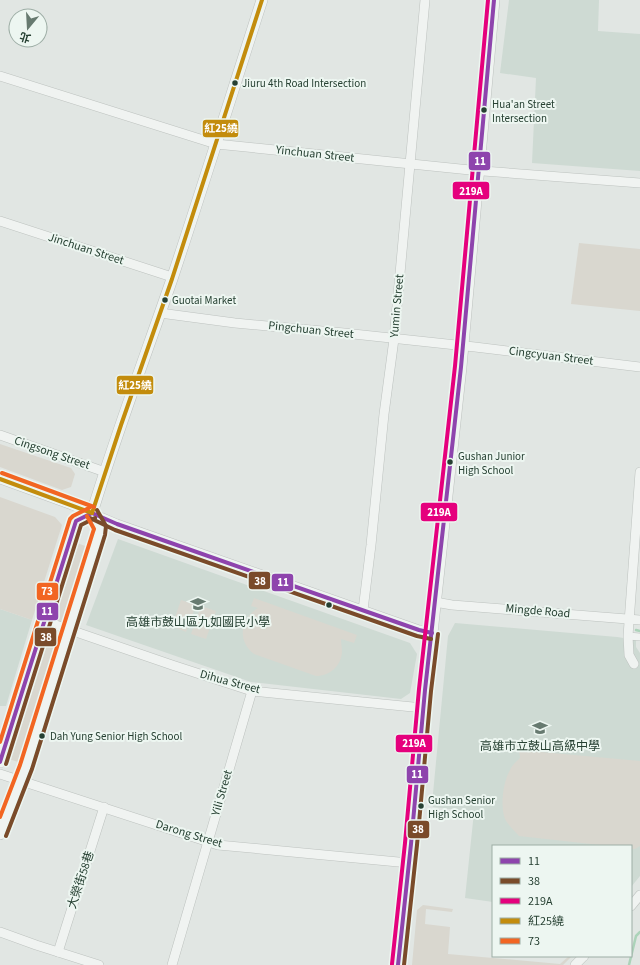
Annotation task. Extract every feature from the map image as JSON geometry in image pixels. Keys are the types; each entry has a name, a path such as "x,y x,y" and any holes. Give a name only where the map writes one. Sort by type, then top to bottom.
{"street":[{"path":"0,834 20,781 100,528 92,513 172,277 262,0"},
{"name":"Yumin Street","path":"363,610 384,414 394,339 425,0"},
{"path":"398,965 423,708 463,346 494,0"},
{"name":"Yinchuan Street","path":"0,76 216,144 410,164 640,183"},
{"name":"Jinchuan Street","path":"0,221 172,277"},
{"name":"Pingchuan Street","path":"160,313 463,346"},
{"name":"Cingcyuan Street","path":"463,346 640,367"},
{"name":"Cingsong Street","path":"0,435 105,472"},
{"path":"634,664 629,655 628,636 640,472"},
{"path":"0,479 114,522 419,630 432,633"},
{"path":"0,762 76,521 92,513"},
{"name":"Mingde Road","path":"435,602 640,620"},
{"name":"Dihua Street","path":"44,621 252,691 423,708"},
{"path":"628,636 640,637"},
{"name":"Yili Street","path":"172,965 252,691"},
{"name":"Darong Street","path":"0,774 218,845 409,863"},
{"name":"大榮街58巷","path":"58,952 104,808"},
{"path":"632,905 640,895"},
{"path":"0,932 36,946 99,965"},
{"path":"575,965 583,957"}],"shaded area":[{"path":"509,0 599,0 598,31 640,34 640,171 532,163 536,78 500,73"},
{"path":"579,243 640,249 640,311 571,304"},
{"path":"0,444 71,468 75,474 71,487 62,490 0,467"},
{"path":"0,497 55,517 62,525 32,620 0,609"},
{"name":"高雄市鼓山區九如國民小學","path":"118,539 410,643 417,654 410,693 401,699 251,682 86,625"},
{"path":"77,543 88,547 63,623 51,619"},
{"path":"254,598 357,635 354,643 341,639 342,652 337,666 330,672 321,676 316,676 254,654 245,643 243,630 247,618 258,608 251,606"},
{"path":"181,600 196,605 186,632 172,626"},
{"path":"201,606 216,611 206,639 191,634"},
{"path":"0,609 32,620 6,706 0,706"},
{"name":"高雄市立鼓山高級中學","path":"455,623 617,637 636,640 636,647 640,653 640,876 632,886 632,845 492,845 492,902 465,898 474,812 433,807 432,804 448,636"},
{"path":"46,634 58,638 18,762 6,758"},
{"path":"519,750 640,761 640,846 632,849 632,845 600,845 519,836 505,819 503,814 503,801 504,787 508,775 512,767 520,758"},
{"path":"423,905 453,909 452,912 426,909 425,924 450,927 448,954 560,964 568,957 571,957 563,965 412,965 417,910"}],"waterway":[{"path":"636,630 640,631"},
{"path":"632,953 636,936 640,932"},
{"path":"629,965 631,957"}],"transit line":[{"name":"紅25繞","path":"92,513 172,279 262,0"},
{"name":"219A","path":"392,964 419,689 455,366 488,0"},
{"name":"11","path":"398,965 425,690 461,367 494,0"},
{"name":"73","path":"2,473 94,507"},
{"name":"紅25繞","path":"0,479 92,513"},
{"name":"73","path":"0,742 70,519 89,508"},
{"name":"38","path":"6,836 32,769 105,535 106,526 97,510"},
{"name":"11","path":"0,762 76,521 92,513 117,524 419,630 432,633"},
{"name":"73","path":"0,817 20,765 94,529 87,516"},
{"name":"38","path":"90,518 115,530 417,636 431,639"},
{"name":"38","path":"6,764 81,525 95,518"},
{"name":"38","path":"404,965 438,634"}],"place":[{"name":"Jiuru 4th Road Intersection","path":"235,83"},
{"name":"Hua'an Street Intersection","path":"484,110"},
{"name":"Guotai Market","path":"165,300"},
{"name":"Gushan Junior High School","path":"450,462"},
{"name":"高雄市鼓山區九如國民小學","path":"198,604"},
{"name":"高雄市立鼓山高級中學","path":"540,728"},
{"name":"Dah Yung Senior High School","path":"42,736"},
{"name":"Gushan Senior High School","path":"421,806"}]}
